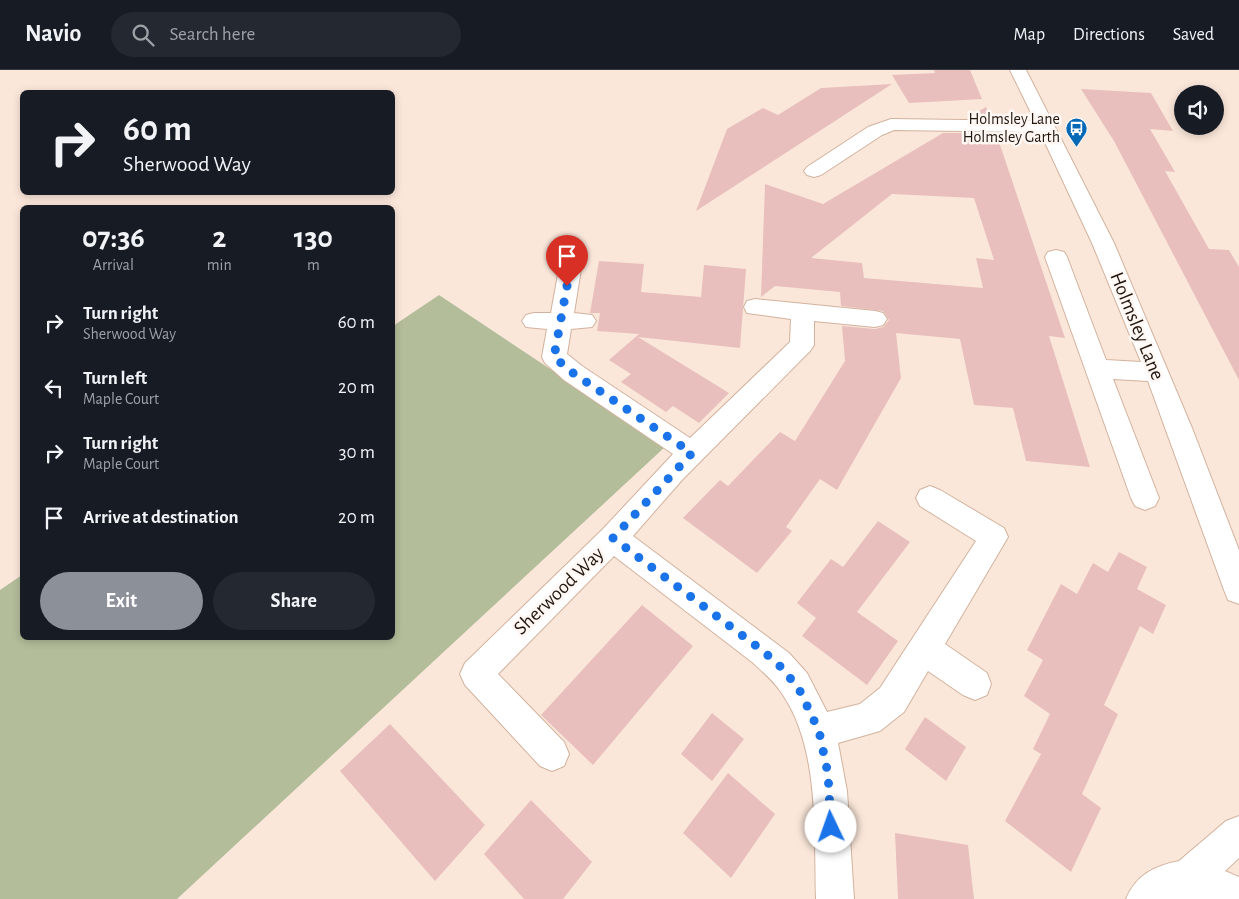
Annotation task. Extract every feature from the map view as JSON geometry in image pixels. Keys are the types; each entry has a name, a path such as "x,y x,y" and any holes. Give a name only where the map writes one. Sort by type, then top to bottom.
{"street":[{"name":"Holmsley Lane","path":"1018,70 1114,268 1210,509 1239,590"},
{"path":"814,171 876,131 891,124 1047,127"},
{"path":"1056,257 1145,498"},
{"path":"570,268 554,357 573,373 692,453"},
{"path":"754,307 875,319"},
{"name":"Sherwood Way","path":"552,754 476,674 613,538 692,453 802,345 803,312"},
{"path":"534,321 584,321"},
{"path":"1096,369 1156,372"},
{"path":"819,731 868,719 892,700 994,537 930,498"},
{"path":"613,538 769,656 799,689 819,731 828,774 835,899"},
{"path":"924,649 975,684"},
{"path":"1186,880 1239,834"},
{"path":"1145,899 1160,886 1186,880 1217,885 1239,897"}],"green space":[{"path":"439,295 666,446 177,899 0,899 0,590 20,576 20,640 395,640 395,325"}],"building":[{"path":"934,70 970,70 982,99 909,103 892,75 935,73"},
{"path":"892,84 696,211 727,129 763,108 778,115 821,88"},
{"path":"1081,89 1151,93 1173,131 1150,129 1175,172 1165,171 1209,249 1229,250 1239,267 1239,380 1114,141"},
{"path":"986,107 991,119 967,118"},
{"path":"943,133 996,133 1065,338 1049,336 1090,467 1026,461 1013,408 974,405 960,339 896,333 901,378 837,490 820,479 786,527 792,531 757,573 683,518 720,480 728,486 780,432 795,441 845,361 842,326 875,329 883,327 889,320 883,311 841,306 840,292 775,286 761,297 765,184 823,204","holes":["892,194 974,198 994,260 976,258 983,288 864,278 862,263 811,258"]},
{"path":"599,261 644,264 641,292 701,297 704,265 746,269 740,348 638,337 729,393 699,423 673,406 666,412 621,382 631,374 609,360 639,334 597,331 600,313 590,313"},
{"path":"878,521 910,542 857,612 898,641 867,685 802,636 816,618 797,603 831,559 843,567"},
{"path":"1119,552 1147,567 1137,589 1166,605 1153,634 1140,626 1104,705 1118,714 1082,794 1101,808 1071,872 1005,821 1041,754 1033,749 1050,714 1024,696 1043,660 1027,650 1061,584 1077,594 1093,563 1108,572"},
{"path":"642,605 693,646 593,765 541,715"},
{"path":"712,713 744,739 712,781 681,754"},
{"path":"925,717 966,747 946,781 905,749"},
{"path":"390,724 485,825 435,881 340,771"},
{"path":"728,773 775,814 731,878 683,833"},
{"path":"531,800 592,862 563,899 524,899 484,854"},
{"path":"895,833 968,845 974,899 898,899"}],"place":[{"name":"Holmsley Lane Holmsley Garth","path":"1076,147"}],"route":[{"path":"567,286 554,357 573,373 692,453 672,472 613,538 763,651 782,668 799,689 819,731 828,774 831,827"}]}
